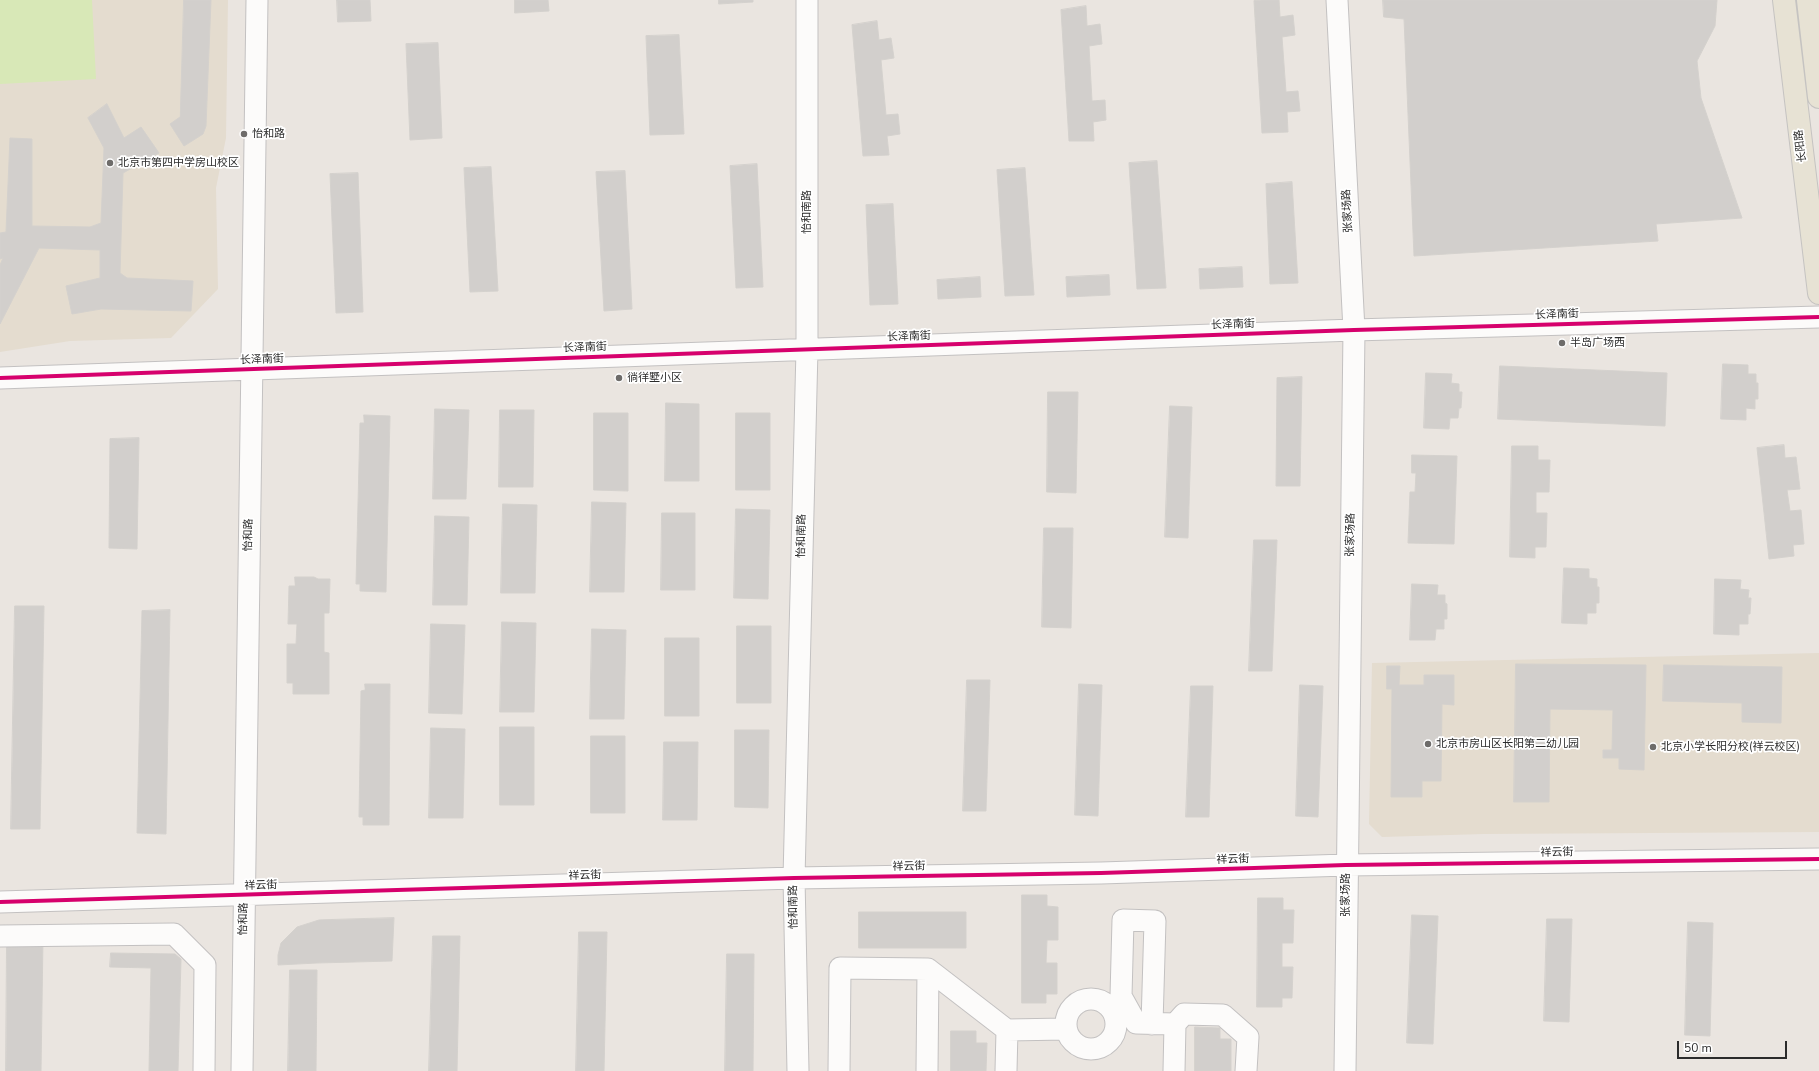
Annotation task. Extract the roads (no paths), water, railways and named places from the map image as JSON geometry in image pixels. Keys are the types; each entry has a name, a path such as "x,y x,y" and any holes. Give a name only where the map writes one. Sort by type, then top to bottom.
{"main road":[{"name":"长阳路","path":"1784,0 1819,293"},
{"path":"1808,0 1819,97"}],"street":[{"name":"怡和路","path":"242,1071 257,0"},
{"name":"怡和南路","path":"798,1071 794,878 807,349 807,0"},
{"name":"张家场路","path":"1337,0 1354,330 1346,866 1345,1071"},
{"name":"长泽南街","path":"0,378 1354,330 1819,317"},
{"name":"祥云街","path":"0,902 794,878 1101,873 1346,866 1819,858"},
{"path":"1152,1024 1155,921 1123,920 1121,996 1123,1015 1113,1036 1104,1046 1092,1050 1083,1048 1075,1044 1069,1038 1066,1029 1068,1014 1072,1007 1085,999 1093,999 1108,1005 1123,1015 1136,1023 1152,1024 1174,1024 1184,1014 1223,1015 1248,1037 1246,1071"},
{"path":"0,936 174,934 205,965 204,1071"},
{"path":"839,1071 840,968 928,969 1007,1030 1066,1029"},
{"path":"927,1071 928,969"},
{"path":"1174,1024 1174,1071"},
{"path":"1006,1071 1007,1030"}],"place":[{"name":"怡和路","path":"244,134"},
{"name":"北京市第四中学房山校区","path":"110,163"},
{"name":"半岛广场西","path":"1562,343"},
{"name":"徜徉墅小区","path":"619,378"},
{"name":"北京市房山区长阳第二幼儿园","path":"1428,744"},
{"name":"北京小学长阳分校(祥云校区)","path":"1653,747"}]}
